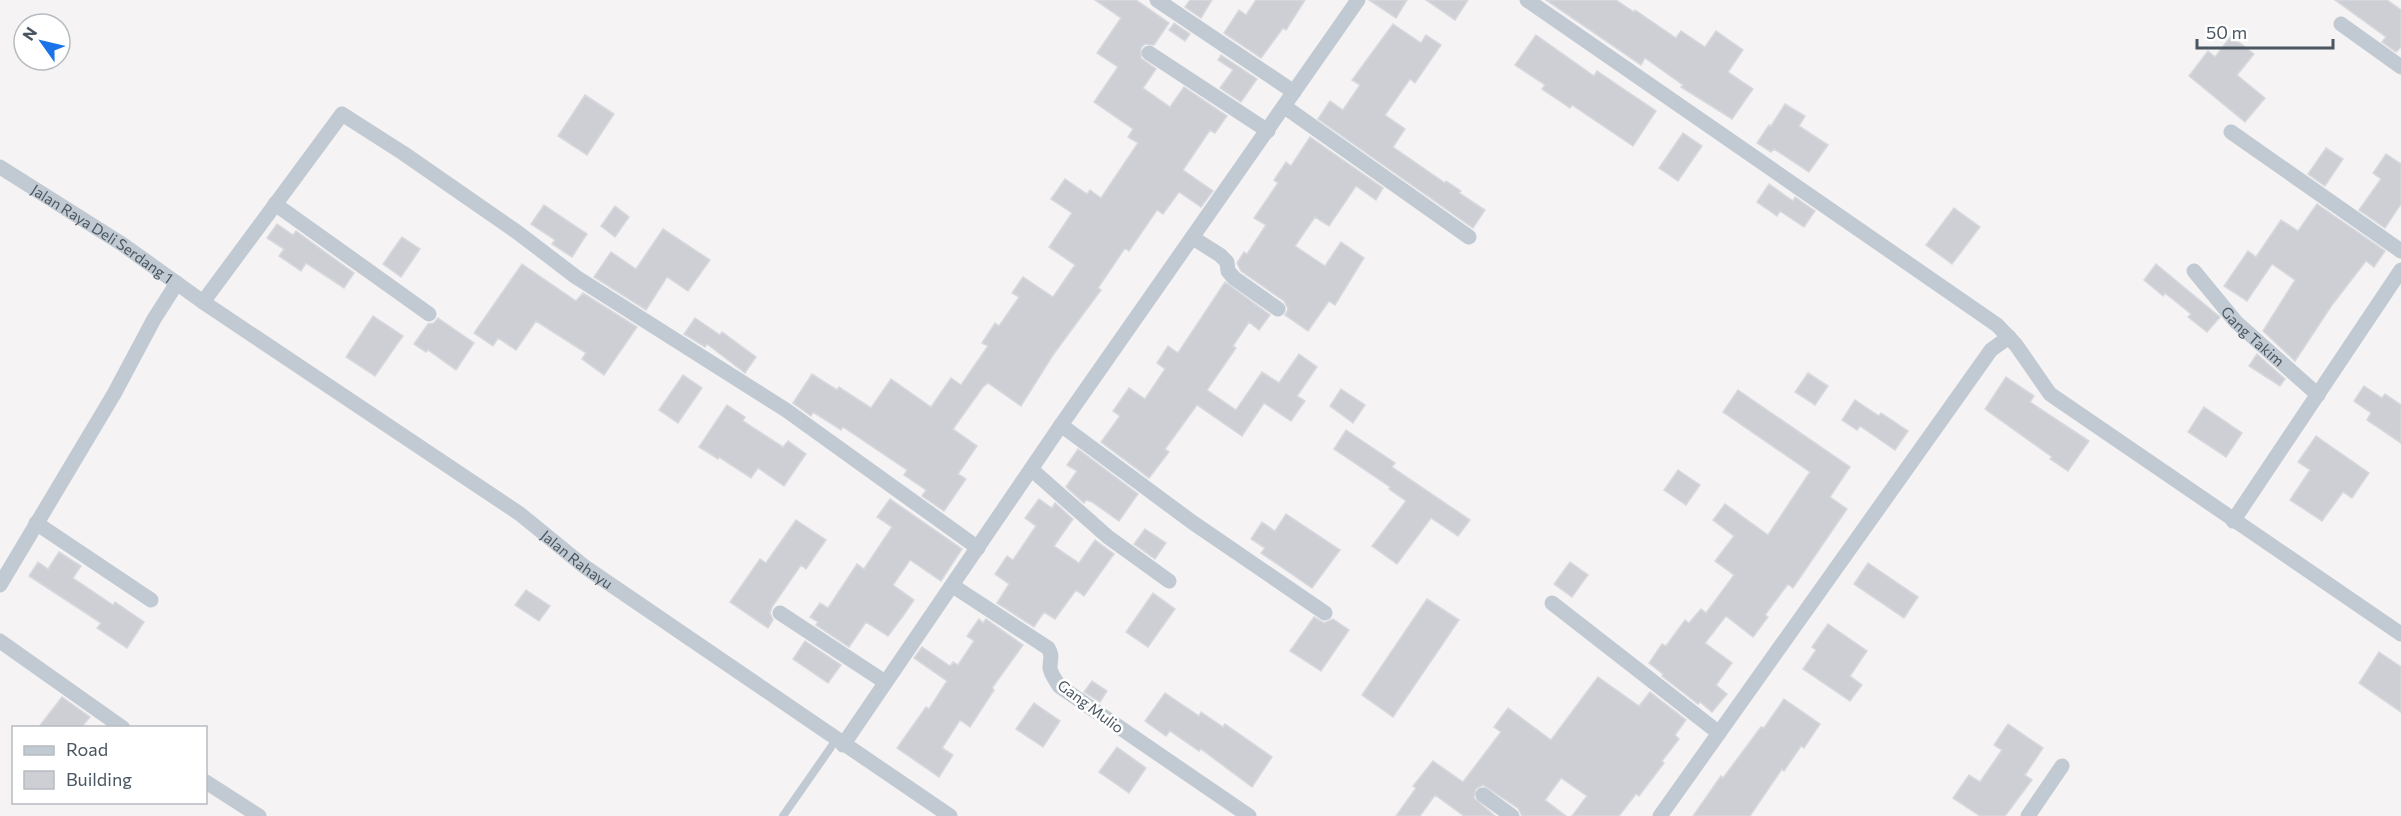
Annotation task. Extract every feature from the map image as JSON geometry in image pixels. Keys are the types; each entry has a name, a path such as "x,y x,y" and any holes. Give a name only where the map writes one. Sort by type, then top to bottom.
{"street":[{"path":"1157,0 1294,92"},
{"path":"840,742 953,586 1061,425 1358,0"},
{"path":"1527,0 1997,325 2009,337 2050,394 2401,634"},
{"path":"2341,24 2401,67"},
{"path":"1149,52 1268,131"},
{"path":"1285,107 1469,237"},
{"path":"203,302 342,114 517,232 576,277 786,410 978,548"},
{"path":"2231,132 2401,251"},
{"name":"Jalan Raya Deli Serdang 1","path":"0,167 122,244 203,302"},
{"path":"275,204 429,314"},
{"path":"1193,238 1220,255 1227,262 1228,271 1234,278 1278,309"},
{"path":"2233,521 2401,270"},
{"name":"Gang Takim","path":"2194,271 2236,322 2318,395"},
{"path":"0,585 177,283"},
{"name":"Jalan Rahayu","path":"203,302 520,514 585,567 950,816"},
{"path":"1660,816 1991,350 2009,337"},
{"path":"1061,425 1192,522 1325,613"},
{"path":"1031,470 1108,537 1169,581"},
{"path":"36,524 151,600"},
{"name":"Gang Mulio","path":"953,586 1048,648 1052,655 1050,666 1052,675 1059,686 1249,816"},
{"path":"1552,603 1719,734"},
{"path":"780,613 885,682"},
{"path":"0,642 120,726"},
{"path":"2028,816 2062,765"},
{"path":"207,783 259,816"},
{"path":"1483,795 1512,816"}],"lane":[{"path":"783,816 840,742"}],"building":[{"path":"1095,0 1136,0 1169,23 1154,45 1145,44 1141,48 1141,58 1156,69 1143,88 1170,107 1184,87 1227,116 1215,133 1210,130 1183,170 1213,191 1201,207 1179,192 1163,214 1157,210 1129,251 1125,248 1098,288 1101,290 1053,355 1021,406 988,383 983,387 953,429 977,446 958,474 966,479 944,511 922,496 926,490 904,475 907,470 843,427 841,430 813,412 811,416 793,403 812,374 837,390 839,387 871,408 891,379 931,407 951,378 961,385 988,346 982,343 995,323 999,326 1019,297 1012,293 1023,277 1053,297 1075,265 1049,247 1072,213 1051,199 1065,179 1087,194 1090,190 1101,198 1138,143 1128,137 1133,129 1094,102 1118,67 1097,53 1121,18"},
{"path":"1190,0 1212,0 1201,18 1185,7"},
{"path":"1256,0 1305,0 1286,30 1283,28 1261,58 1224,33 1239,10 1246,15"},
{"path":"1369,0 1407,0 1396,18"},
{"path":"1426,0 1468,0 1455,20"},
{"path":"1546,0 1616,0 1676,38 1681,31 1705,47 1716,31 1743,50 1728,72 1753,89 1732,119 1681,87 1683,85 1645,58 1641,65"},
{"path":"2335,0 2387,0 2401,10 2401,47 2396,52 2382,42 2386,37"},
{"path":"1174,23 1190,34 1185,41 1169,30"},
{"path":"1393,24 1421,43 1426,35 1441,45 1415,83 1410,79 1385,115 1405,129 1393,147 1445,183 1446,181 1461,191 1459,193 1485,210 1473,228 1318,119 1330,101 1343,110 1360,85 1352,80"},
{"path":"1536,35 1594,76 1597,71 1656,111 1633,146 1572,105 1570,108 1542,89 1545,85 1515,65"},
{"path":"2231,36 2254,54 2237,75 2265,98 2245,122 2189,76 2208,51 2215,57"},
{"path":"1221,55 1257,79 1241,102 1220,88 1233,70 1218,60"},
{"path":"585,95 614,114 587,155 558,136"},
{"path":"1785,104 1805,116 1799,126 1828,145 1809,172 1774,149 1771,152 1757,143"},
{"path":"1683,133 1702,146 1678,181 1659,168"},
{"path":"1310,137 1383,188 1376,200 1356,186 1329,226 1315,217 1295,246 1325,266 1341,242 1364,258 1335,305 1329,301 1308,331 1285,315 1288,309 1284,301 1241,271 1237,263 1244,252 1247,254 1266,225 1254,218 1278,183 1274,180 1286,162 1291,166"},
{"path":"2326,148 2343,159 2325,186 2308,174"},
{"path":"2386,154 2401,164 2401,204 2385,228 2359,210 2381,179 2373,173"},
{"path":"1769,184 1793,201 1795,197 1815,211 1804,227 1780,211 1777,216 1757,202"},
{"path":"2317,204 2385,251 2374,267 2366,261 2332,305 2295,361 2263,331 2295,280 2272,264 2247,301 2224,286 2248,251 2256,257 2281,220 2298,231"},
{"path":"544,205 587,234 572,257 552,244 555,240 531,224"},
{"path":"615,206 629,217 615,237 601,226"},
{"path":"1954,208 1980,227 1952,264 1926,245"},
{"path":"277,224 293,235 296,231 354,273 344,288 306,263 301,271 279,256 284,249 267,238"},
{"path":"663,229 710,260 688,291 667,277 646,310 594,277 611,252 636,269"},
{"path":"402,237 420,249 401,277 383,264"},
{"path":"522,264 576,301 583,293 637,327 604,375 582,359 586,353 536,321 516,350 498,338 493,346 474,333"},
{"path":"2156,264 2220,317 2207,332 2188,317 2191,314 2165,293 2163,296 2144,280"},
{"path":"1225,282 1270,315 1259,330 1249,322 1233,346 1236,348 1207,390 1236,410 1262,372 1279,383 1299,354 1317,367 1297,396 1305,401 1291,421 1264,403 1242,436 1197,405 1165,449 1169,452 1149,478 1101,442 1120,416 1113,411 1129,388 1145,399 1165,369 1157,363 1168,346 1178,353"},
{"path":"373,316 403,336 375,376 346,357"},
{"path":"438,318 474,343 456,370 428,350 426,352 414,344 428,324 434,323"},
{"path":"695,318 720,335 722,332 756,357 745,373 707,344 705,347 684,334"},
{"path":"2257,354 2285,379 2280,386 2249,366"},
{"path":"1808,373 1828,386 1815,405 1795,392"},
{"path":"683,375 702,388 678,423 659,410"},
{"path":"2006,377 2034,396 2030,402 2089,441 2068,471 1985,409"},
{"path":"2364,386 2382,398 2385,394 2401,405 2401,443 2367,420 2371,413 2354,401"},
{"path":"1341,389 1365,405 1353,423 1330,406"},
{"path":"1738,390 1850,467 1830,497 1847,509 1793,588 1788,584 1765,615 1768,617 1753,637 1726,616 1705,643 1732,663 1716,685 1727,694 1712,712 1662,676 1663,674 1649,663 1662,644 1666,646 1685,620 1689,623 1701,609 1706,613 1734,575 1715,561 1734,536 1713,520 1725,504 1768,535 1810,472 1723,412"},
{"path":"1855,400 1879,416 1881,413 1908,431 1895,450 1860,426 1857,430 1842,420"},
{"path":"727,405 745,417 743,421 783,447 788,441 806,454 784,486 758,468 751,478 699,447"},
{"path":"2204,407 2242,433 2226,457 2188,432"},
{"path":"1346,430 1395,463 1392,467 1470,520 1458,536 1431,518 1397,564 1372,546 1406,501 1389,489 1390,487 1334,449"},
{"path":"2316,436 2369,473 2352,498 2343,492 2322,521 2290,500 2310,470 2298,462"},
{"path":"1078,449 1138,494 1119,521 1092,502 1086,500 1084,503 1066,487 1077,471 1067,465"},
{"path":"1678,470 1700,485 1686,505 1664,490"},
{"path":"890,499 962,549 941,581 910,560 893,585 914,600 903,616 888,636 866,622 849,647 816,625 818,622 810,617 820,603 828,608 857,564 864,569 892,527 877,517"},
{"path":"1039,499 1052,508 1055,503 1073,519 1054,546 1079,563 1095,540 1114,554 1084,596 1076,590 1055,619 1044,612 1034,627 997,603 1009,584 995,574 1007,556 1013,560 1036,526 1025,518"},
{"path":"1286,514 1340,550 1312,588 1261,553 1265,548 1251,539 1262,522 1275,531"},
{"path":"796,520 826,540 806,569 801,565 772,607 770,613 773,620 768,628 730,602 760,559 766,563"},
{"path":"1145,529 1166,543 1155,559 1134,544"},
{"path":"59,552 81,566 73,578 113,605 115,602 144,622 127,648 97,628 101,623 29,576 38,562 48,569"},
{"path":"1570,562 1588,575 1572,597 1554,584"},
{"path":"1868,563 1918,597 1904,618 1854,584"},
{"path":"526,590 550,606 539,621 515,605"},
{"path":"1153,593 1175,609 1148,647 1126,632"},
{"path":"1427,599 1459,620 1393,717 1362,695"},
{"path":"1314,617 1324,623 1333,619 1349,630 1321,671 1290,651"},
{"path":"979,619 983,623 986,619 1023,645 992,688 994,690 970,727 960,720 942,748 953,755 939,777 897,748 926,707 929,709 947,681 914,658 922,647 950,666 953,662 958,665 974,641 967,636"},
{"path":"1828,624 1867,651 1850,676 1862,685 1850,701 1803,669 1816,650 1812,647"},
{"path":"805,641 841,665 828,683 793,659"},
{"path":"2379,652 2401,667 2401,712 2359,683"},
{"path":"1598,677 1639,706 1650,692 1686,720 1675,735 1679,739 1662,761 1664,763 1639,796 1636,794 1619,816 1572,816 1587,796 1561,778 1545,800 1566,816 1522,816 1518,808 1483,785 1476,789 1474,798 1495,816 1464,816 1435,795 1420,816 1396,816 1416,788 1413,786 1433,761 1463,782 1501,732 1494,727 1508,708 1551,740"},
{"path":"1092,681 1107,691 1100,702 1084,692"},
{"path":"1165,693 1199,716 1201,712 1223,727 1225,724 1272,757 1252,787 1201,749 1199,751 1170,731 1166,736 1145,721"},
{"path":"62,697 90,717 83,726 40,726"},
{"path":"1784,699 1820,724 1804,748 1801,746 1784,771 1782,769 1750,816 1693,816 1721,776 1723,778 1761,727 1764,728"},
{"path":"1034,703 1060,721 1043,747 1016,729"},
{"path":"2008,724 2043,748 2025,775 2032,780 2005,816 1980,816 1953,798 1969,775 1980,782 2002,750 1994,745"},
{"path":"1117,747 1146,768 1129,793 1099,772"}]}
